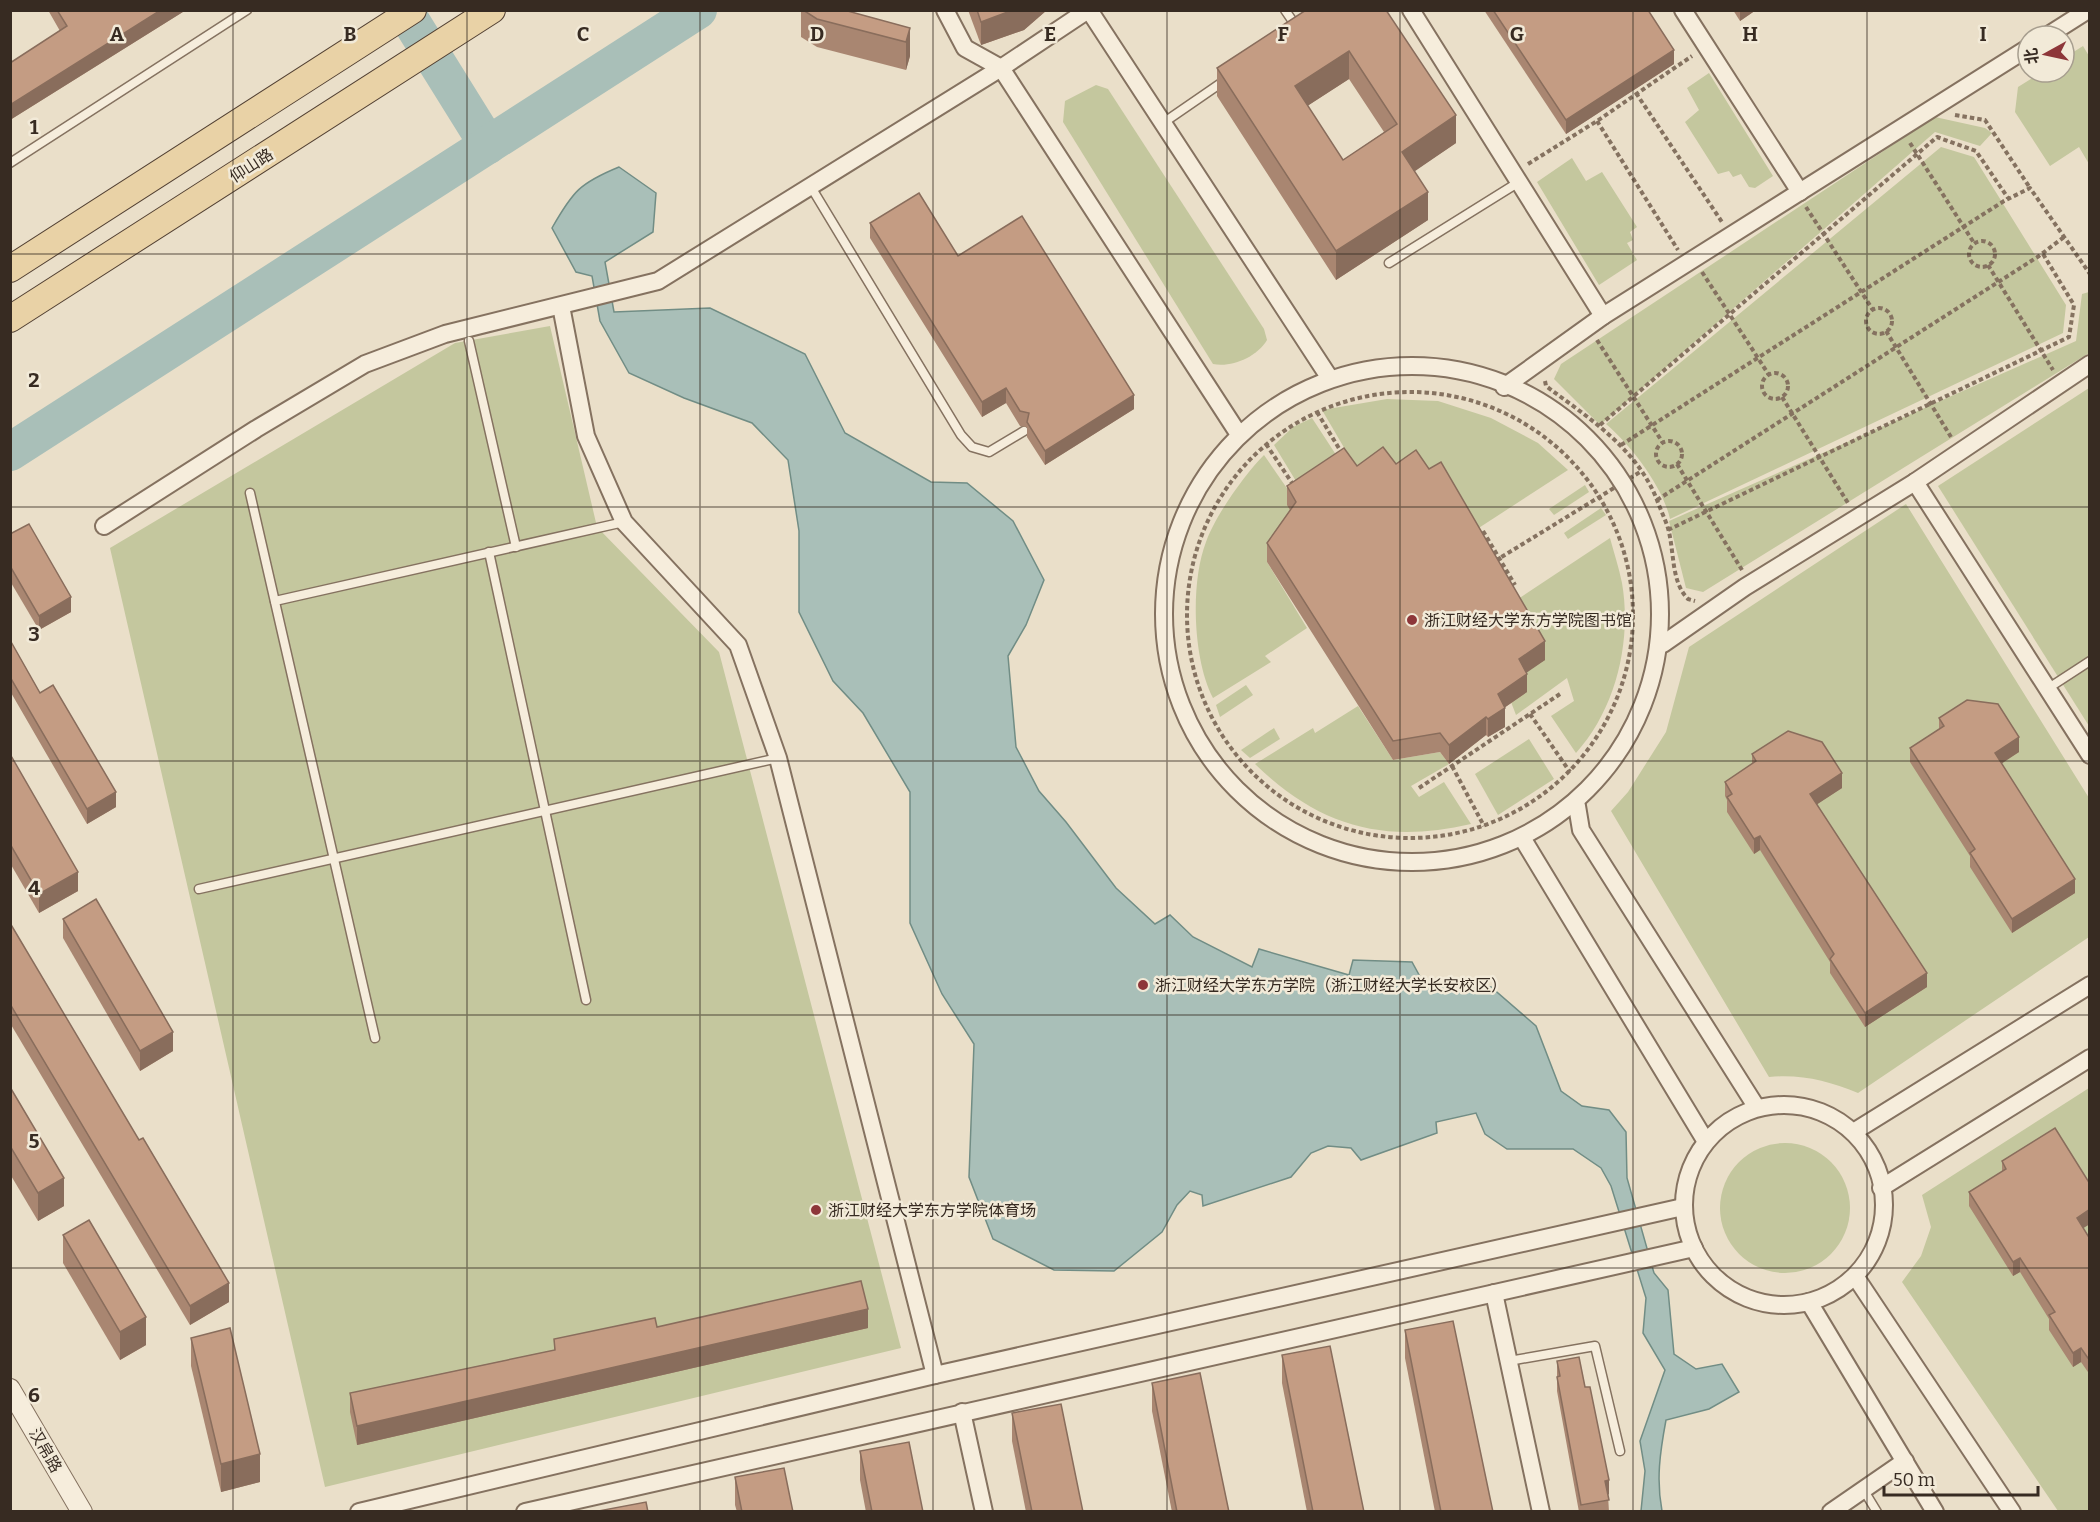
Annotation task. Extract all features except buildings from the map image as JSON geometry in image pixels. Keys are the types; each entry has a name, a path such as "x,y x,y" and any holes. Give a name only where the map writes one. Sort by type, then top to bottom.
{"main road":[{"path":"10,268 413,10"},
{"name":"仰山路","path":"10,319 492,10"}],"street":[{"path":"945,10 965,48 1001,68 1236,430"},
{"path":"104,526 256,429 365,364 445,334 658,281 1001,68 1088,10 1329,377"},
{"path":"1411,10 1521,174 1603,316"},
{"path":"1683,10 1800,196"},
{"path":"2066,24 2088,10"},
{"path":"1504,387 1603,316 1800,196 2016,56"},
{"path":"561,306 586,436 624,522 738,645 778,758 935,1375"},
{"path":"1663,644 1745,587 1915,482 2090,364"},
{"path":"1437,368 1526,394 1591,440 1634,497 1661,563 1663,644 1626,740 1577,806 1524,841 1407,861 1298,837 1208,767 1160,654 1173,538 1236,430 1329,377 1437,368"},
{"path":"1915,482 2090,755"},
{"path":"1577,806 1581,830 1757,1108"},
{"path":"1524,841 1705,1140"},
{"path":"1855,1131 2090,985"},
{"path":"1881,1188 2090,1058"},
{"path":"1786,1104 1815,1109 1855,1131 1878,1170 1884,1199 1881,1229 1869,1257 1855,1276 1831,1294 1809,1302 1782,1305 1755,1301 1730,1290 1709,1271 1694,1248 1683,1207 1685,1188 1705,1140 1737,1116 1757,1108 1786,1104"},
{"path":"359,1512 935,1375 1683,1207"},
{"path":"523,1511 1694,1248"},
{"path":"1855,1276 2012,1512"},
{"path":"1494,1293 1542,1512"},
{"path":"1809,1302 1935,1512"},
{"name":"汉帛路","path":"10,1389 82,1512"},
{"path":"962,1412 984,1512"},
{"path":"1831,1512 1905,1461"}],"lane":[{"path":"10,163 247,10"},
{"path":"1285,10 1299,30 1289,37"},
{"path":"1163,123 1231,76"},
{"path":"1389,263 1521,174"},
{"path":"811,187 961,435 972,447 989,452 1024,431"},
{"path":"469,341 516,547"},
{"path":"250,493 375,1038"},
{"path":"275,601 624,522"},
{"path":"489,552 586,1000"},
{"path":"2047,689 2090,661"},
{"path":"199,889 778,758"},
{"path":"1509,1361 1595,1346 1620,1451"},
{"path":"1863,1489 1876,1512"}],"path":[{"path":"1521,174 1706,47"},
{"path":"1636,93 1731,236"},
{"path":"1944,114 1985,120 2090,274"},
{"path":"1597,122 1691,271 1698,267 1769,375"},
{"path":"1900,129 1974,243"},
{"path":"1600,425 1937,137 1976,151 2008,198"},
{"path":"1621,445 2008,198 2030,188"},
{"path":"1800,196 1872,310"},
{"path":"1657,500 2043,254 2064,237"},
{"path":"1982,241 1992,246 1994,259 1988,265 1979,266 1972,261 1969,254 1974,243 1982,241"},
{"path":"1668,530 2069,337 2074,304 2043,254"},
{"path":"1988,265 2056,375"},
{"path":"1882,309 1889,314 1891,322 1886,331 1875,333 1868,329 1866,317 1872,310 1882,309"},
{"path":"1886,331 1953,440"},
{"path":"1594,336 1663,443"},
{"path":"1544,374 1546,386 1621,445 1640,472 1657,500 1668,530 1678,584 1688,599 1698,601"},
{"path":"1778,374 1785,379 1787,387 1782,397 1772,399 1764,394 1763,382 1769,375 1778,374"},
{"path":"1418,389 1488,403 1549,438 1600,496 1628,562 1633,640 1612,715 1570,772 1502,821 1426,840 1349,832 1280,799 1225,743 1194,679 1185,609 1198,539 1232,476 1266,444 1284,428 1348,398 1418,389"},
{"path":"1782,397 1850,506 1859,500"},
{"path":"1317,412 1346,459"},
{"path":"1663,443 1673,442 1679,446 1682,455 1677,464"},
{"path":"1663,443 1656,454 1659,462 1666,466 1677,464"},
{"path":"1266,444 1297,490"},
{"path":"1677,464 1744,573"},
{"path":"1490,565 1640,472"},
{"path":"1483,531 1515,585"},
{"path":"1734,579 1753,567"},
{"path":"1419,788 1560,694"},
{"path":"1530,714 1570,772"},
{"path":"1452,766 1484,826"}],"green space":[{"path":"2083,46 2089,56 2089,164 2079,147 2050,166 2015,112 2018,87 2023,84 2076,84 2076,50"},
{"path":"1709,73 1773,176 1755,188 1749,187 1741,174 1733,177 1729,171 1718,174 1685,122 1699,110 1687,88"},
{"path":"1096,85 1108,89 1264,329 1267,340 1263,346 1243,360 1228,364 1213,364 1063,122 1065,101"},
{"path":"1935,117 1985,128 1992,133 1980,146 1935,132 1600,425 1554,379 1561,364"},
{"path":"1941,147 1974,157 2066,305 2063,333 1670,519 1661,494 1645,467 1626,443 1606,424"},
{"path":"1572,158 1586,181 1602,172 1637,227 1630,232 1633,240 1627,243 1637,260 1599,285 1537,182"},
{"path":"2089,292 2089,353 1703,592 1686,588 1669,521 2076,341 2082,294"},
{"path":"550,326 597,527 719,652 901,1348 325,1487 110,548 455,343"},
{"path":"2089,388 2089,726 1938,486"},
{"path":"1387,399 1438,401 1491,418 1538,443 1568,470 1471,533 1363,480 1322,410"},
{"path":"1312,418 1344,467 1296,521 1267,562 1307,628 1265,656 1271,662 1213,698 1201,663 1196,621 1198,578 1206,542 1231,496 1264,455 1293,497 1302,491 1274,445 1293,427"},
{"path":"1585,485 1589,492 1554,515 1549,509"},
{"path":"1906,504 2089,798 2089,937 1858,1093 1815,1079 1769,1077 1611,811 1628,792 1666,732 1689,647"},
{"path":"1601,508 1606,515 1568,539 1564,533"},
{"path":"1610,538 1621,577 1625,605 1622,651 1611,695 1590,735 1576,753 1551,716 1574,701 1567,678 1516,715 1511,702 1512,603"},
{"path":"1246,685 1253,695 1220,717 1216,705"},
{"path":"1358,706 1393,760 1440,752 1449,764 1411,786 1419,797 1444,782 1471,824 1410,832 1355,825 1329,816 1304,803 1255,764 1313,728 1315,733"},
{"path":"1274,728 1280,739 1250,758 1241,750"},
{"path":"1529,739 1554,779 1498,815 1475,774"},
{"path":"2089,1088 2089,1511 2058,1511 1902,1282 1921,1256 1931,1227 1922,1195"},
{"path":"1785,1143 1810,1148 1831,1162 1845,1183 1850,1208 1845,1233 1831,1254 1810,1268 1785,1273 1760,1268 1739,1254 1725,1233 1720,1208 1725,1183 1739,1162 1760,1148"}],"water":[{"path":"619,167 656,193 653,232 605,262 614,312 710,308 805,354 845,433 931,482 967,483 1013,521 1044,580 1026,625 1008,656 1016,747 1039,791 1066,822 1116,888 1155,924 1170,915 1193,937 1252,967 1259,949 1349,975 1353,960 1412,962 1423,982 1491,987 1536,1026 1561,1091 1582,1106 1609,1110 1626,1132 1627,1178 1654,1273 1668,1290 1674,1354 1696,1369 1722,1364 1739,1392 1709,1409 1666,1420 1659,1488 1662,1511 1641,1511 1645,1471 1640,1441 1665,1370 1643,1333 1646,1298 1611,1186 1601,1168 1573,1149 1507,1149 1485,1134 1476,1113 1436,1122 1437,1133 1361,1160 1351,1148 1328,1146 1311,1153 1291,1177 1203,1206 1202,1195 1190,1191 1177,1205 1162,1232 1114,1271 1054,1270 993,1239 969,1177 974,1044 942,994 910,923 910,792 863,713 833,681 799,612 799,531 788,460 752,423 684,398 629,373 600,321 592,276 576,272 552,228 566,205 579,190 595,178"}],"waterway":[{"path":"404,10 488,145"},
{"path":"10,452 698,10"}],"place":[{"name":"浙江财经大学东方学院图书馆","path":"1412,620"},
{"name":"浙江财经大学东方学院（浙江财经大学长安校区）","path":"1143,985"},
{"name":"浙江财经大学东方学院体育场","path":"816,1210"}]}
